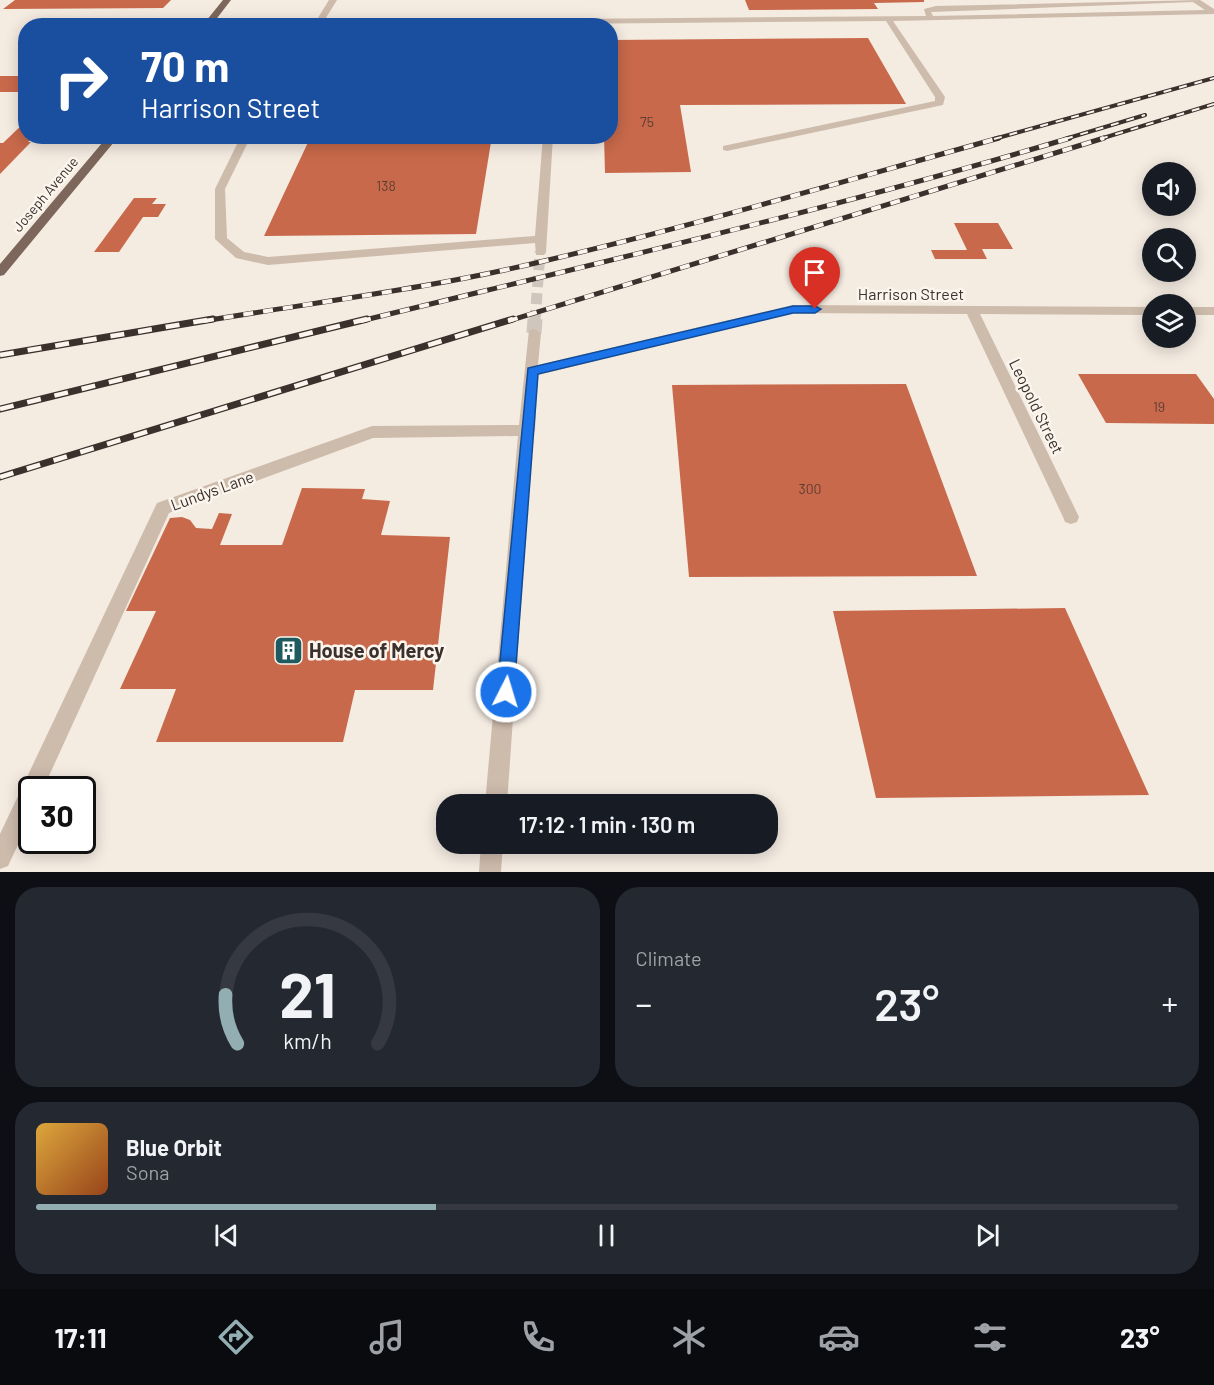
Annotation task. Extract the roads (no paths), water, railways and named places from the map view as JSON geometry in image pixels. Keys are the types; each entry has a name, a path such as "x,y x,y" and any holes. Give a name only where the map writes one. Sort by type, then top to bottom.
{"main road":[{"path":"213,18 227,0"},
{"name":"Joseph Avenue","path":"0,272 107,144"}],"street":[{"path":"322,18 333,0"},
{"path":"931,19 927,11 936,8 1195,0 1214,12"},
{"path":"1098,3 1114,15"},
{"path":"618,23 888,20 1214,12"},
{"path":"727,148 940,103 940,97 888,20"},
{"path":"242,144 220,189 221,239 240,255 268,261 541,239"},
{"path":"540,252 547,144"},
{"name":"Harrison Street","path":"532,371 793,309 1142,311"},
{"name":"Leopold Street","path":"971,309 1071,517"},
{"path":"1196,311 1214,311"},
{"path":"497,794 528,430 534,333"},
{"name":"Lundys Lane","path":"38,776 163,508 372,432 528,430"},
{"name":"Lundys Lane","path":"0,858 18,819"},
{"path":"490,872 491,854"}],"tunnel":[{"path":"535,321 540,252"},
{"path":"534,333 535,319"}],"railway":[{"path":"994,139 1214,78"},
{"path":"1100,139 1214,104"},
{"path":"1065,139 1145,115"},
{"path":"204,321 502,271 715,217 999,138"},
{"path":"361,321 805,211 1070,138"},
{"path":"508,321 1104,138"},
{"path":"0,355 213,319"},
{"path":"0,409 367,319"},
{"path":"0,477 513,319"}],"place":[{"name":"House of Mercy","path":"288,650"}]}
